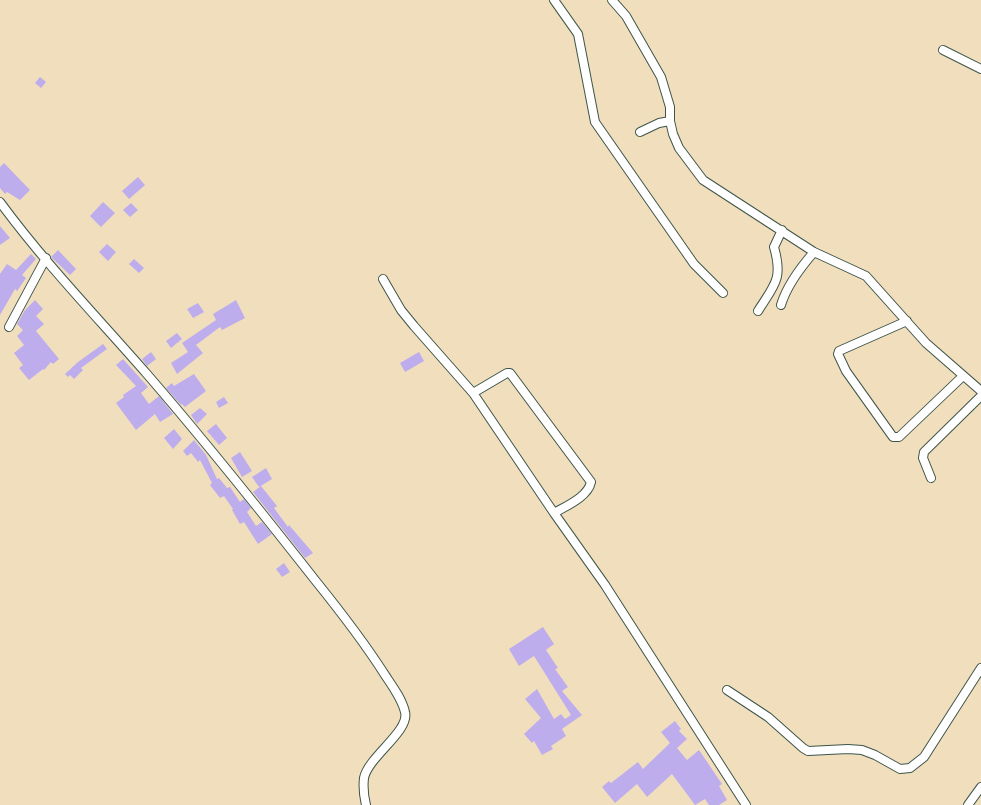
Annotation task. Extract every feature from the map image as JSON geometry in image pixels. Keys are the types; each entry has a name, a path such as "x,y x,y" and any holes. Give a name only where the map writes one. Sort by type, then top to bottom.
{"street":[{"path":"554,0 578,34 595,122 694,264 723,293"},
{"path":"612,0 626,16 661,78 670,107 670,121 679,148 703,180 814,252 866,276 926,343 981,391"},
{"path":"943,50 981,69"},
{"path":"640,132 659,123 670,121"},
{"path":"0,202 46,258 207,443 367,646 400,699 406,713 406,719 397,733 375,757 364,777 366,805"},
{"path":"758,311 778,279 777,258 774,247 782,230"},
{"path":"781,305 784,294 801,267 814,252"},
{"path":"9,327 46,258"},
{"path":"382,279 401,310 473,392 554,513 605,585 746,805"},
{"path":"906,321 839,350 838,354 846,371 893,437 897,438 900,436 963,376"},
{"path":"473,392 510,373 588,479 590,485 584,494 554,513"},
{"path":"931,478 923,458 924,452 981,396"},
{"path":"727,690 768,717 808,751 848,749 862,750 875,755 900,769 910,768 924,757 981,668"},
{"path":"968,805 981,787"}],"building":[{"path":"40,77 46,82 41,88 35,83"},
{"path":"4,163 30,190 20,200 7,192 5,194 0,188 0,167"},
{"path":"138,177 145,185 129,199 122,191"},
{"path":"103,202 115,213 101,227 90,216"},
{"path":"131,203 138,210 130,217 123,210"},
{"path":"0,226 10,238 0,245"},
{"path":"107,244 116,252 108,261 99,252"},
{"path":"58,250 76,269 70,275 51,257"},
{"path":"31,254 36,259 22,275 26,278 17,291 15,289 0,315 0,274 7,264 16,270"},
{"path":"134,259 144,268 139,273 129,264"},
{"path":"35,300 43,309 36,316 44,324 36,331 59,359 53,364 51,362 44,370 43,369 29,380 19,368 23,365 14,353 24,345 17,336 23,330 17,324 25,310"},
{"path":"236,300 245,318 222,330 220,327 196,345 203,353 177,374 171,363 188,352 182,343 216,320 213,314"},
{"path":"198,303 204,312 193,318 187,309"},
{"path":"177,333 182,339 171,348 166,341"},
{"path":"103,344 107,349 81,368 83,370 74,379 70,375 68,377 65,374 78,362"},
{"path":"151,352 156,359 147,366 142,359"},
{"path":"419,352 424,361 405,372 400,363"},
{"path":"123,359 148,387 141,393 149,404 159,396 173,414 160,422 155,414 136,430 116,403 124,397 123,395 136,386 116,365"},
{"path":"194,374 206,391 185,407 182,404 181,405 166,388 172,383 174,386"},
{"path":"224,397 228,403 219,408 216,402"},
{"path":"200,408 207,414 197,424 191,415"},
{"path":"216,424 227,438 219,445 207,431"},
{"path":"174,429 182,439 173,449 164,438"},
{"path":"194,440 206,455 217,479 219,478 227,488 230,487 240,502 244,499 251,508 247,512 256,526 262,522 272,534 258,544 244,522 240,524 232,510 233,509 224,496 220,498 210,485 212,483 200,460 198,462 191,453 187,456 183,451"},
{"path":"240,452 252,471 242,477 231,458"},
{"path":"266,468 272,479 259,487 252,477"},
{"path":"261,486 277,506 274,508 288,527 289,525 313,553 305,558 253,492"},
{"path":"284,563 290,572 282,577 276,569"},
{"path":"543,627 554,644 546,650 558,668 555,669 568,687 562,691 582,715 562,729 566,736 551,746 553,749 542,755 534,741 532,743 524,734 541,718 525,699 537,689 554,719 561,714 565,719 571,715 534,656 519,666 509,649"},
{"path":"675,721 681,729 679,731 687,739 677,748 687,760 699,750 722,784 719,786 727,800 719,805 709,805 705,799 695,805 672,774 647,797 637,784 615,803 602,787 609,781 611,783 638,762 643,769 670,743 661,732"}]}
